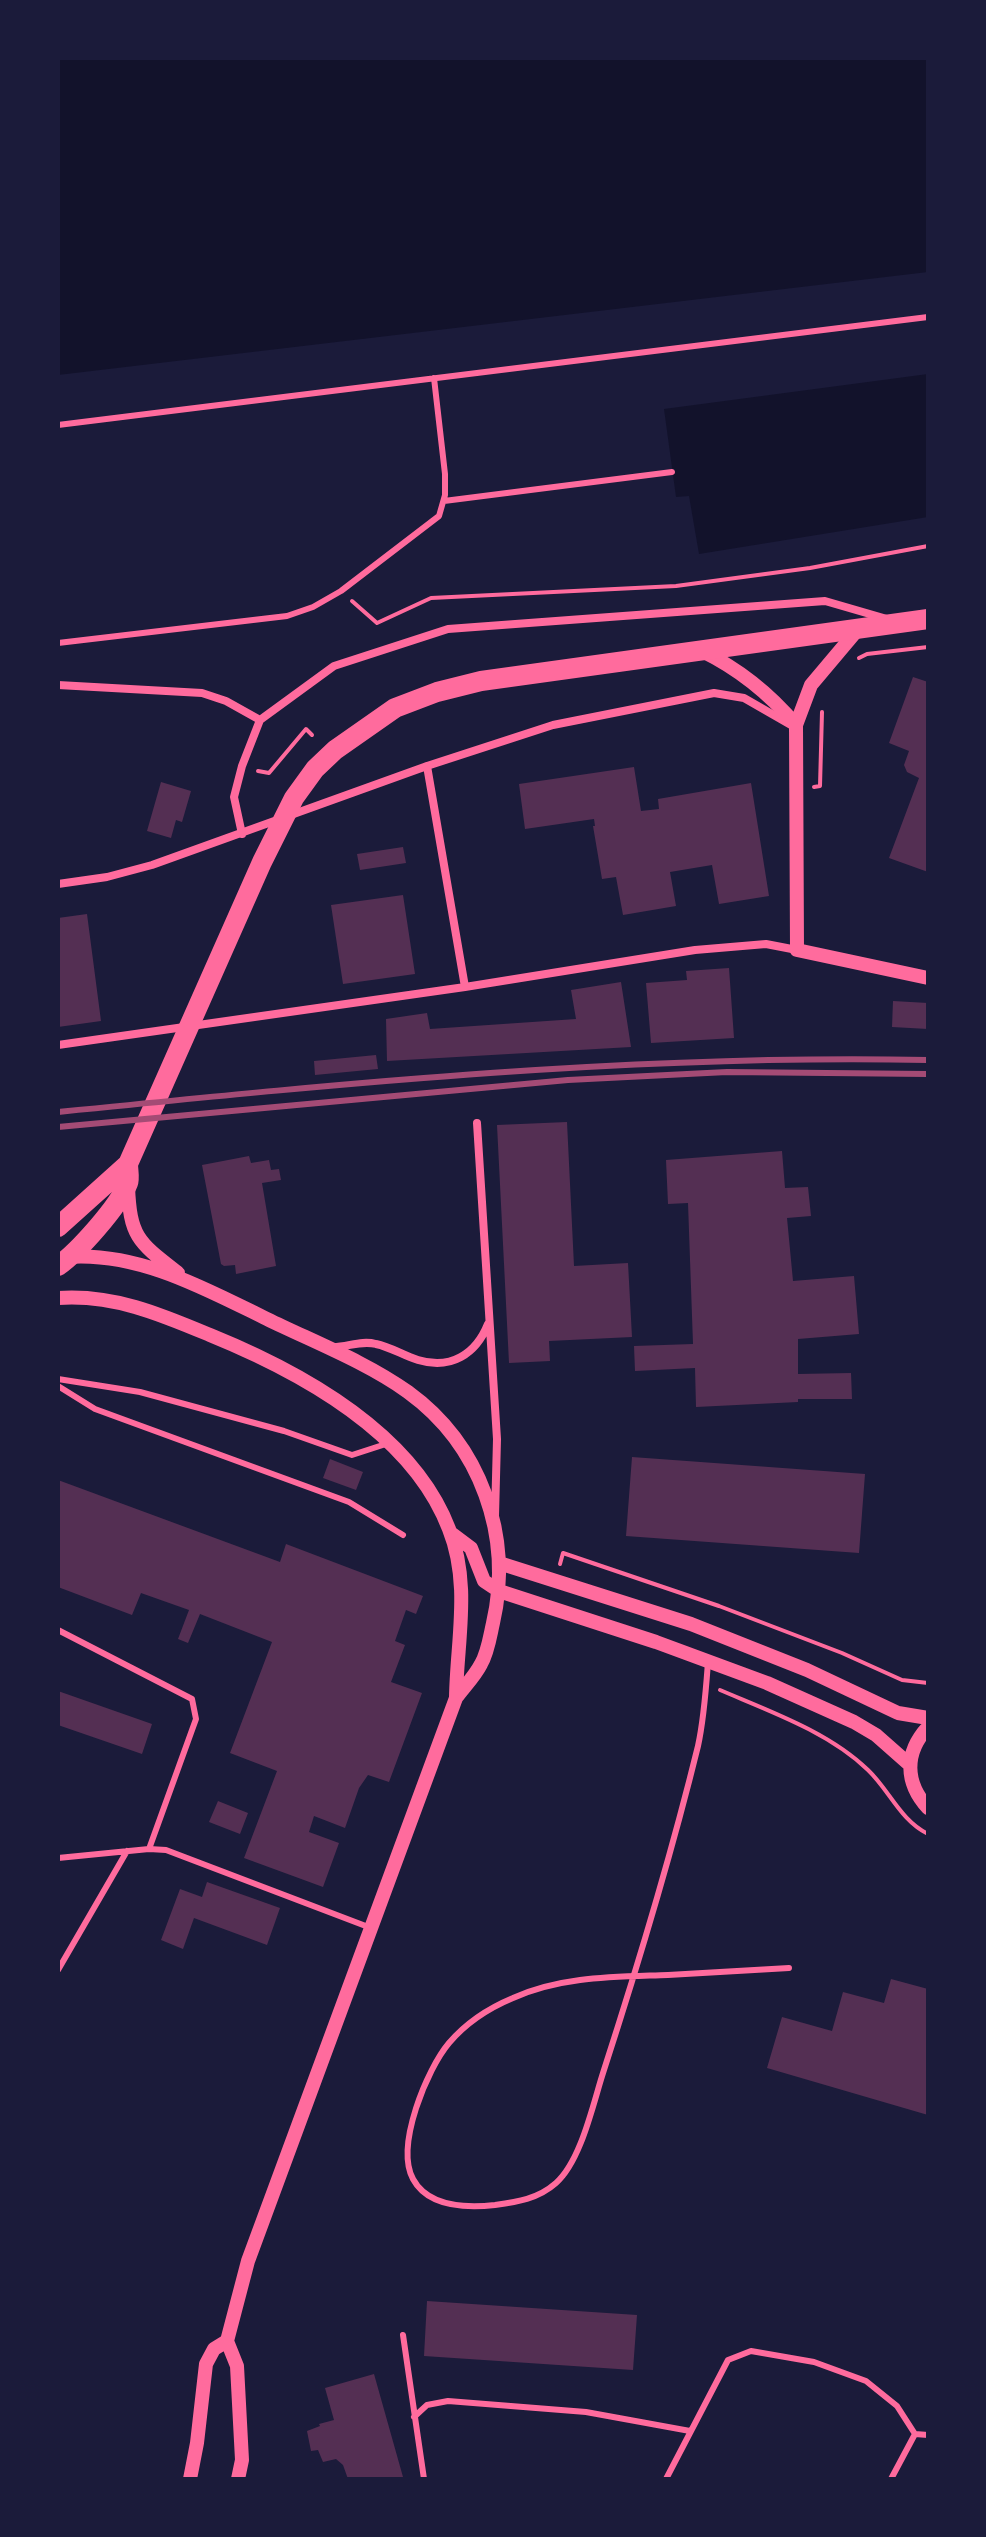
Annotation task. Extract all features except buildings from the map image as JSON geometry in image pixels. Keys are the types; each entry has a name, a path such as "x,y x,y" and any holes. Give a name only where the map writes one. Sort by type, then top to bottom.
{"main road":[{"path":"62,1260 105,1217 128,1173 262,862 294,798 315,769 335,750 395,708 437,692 481,681 928,619"},
{"path":"58,1227 128,1173"}],"street":[{"path":"242,834 234,797 260,720 334,666 448,629 825,601 903,623"},
{"path":"797,950 796,725 811,685 859,628"},
{"path":"702,651 758,686 796,725"},
{"path":"58,685 202,693 226,701 260,720"},
{"path":"58,884 128,873 427,766 553,725 705,694 726,694 744,698 777,719 796,725"},
{"path":"427,766 465,987"},
{"path":"58,1045 723,947 766,944 928,978"},
{"path":"238,2479 242,2460 237,2366 227,2341 248,2261 456,1698 482,1662 499,1591 495,1525 497,1439 493,1343 488,1323 477,1123"},
{"path":"128,1173 132,1228 147,1249 188,1280 390,1380 434,1414 471,1464 489,1502 495,1525"},
{"path":"62,1260 112,1260 188,1280"},
{"path":"58,1298 109,1300 142,1307 255,1354 339,1402 389,1443 426,1488 441,1510 451,1533 462,1587 456,1698"},
{"path":"324,1347 368,1342 416,1360 450,1362 464,1357 476,1347 488,1323"},
{"path":"451,1533 471,1548 484,1581 499,1591 709,1660 793,1694 876,1735 910,1765"},
{"path":"499,1563 691,1624 807,1670 898,1713 928,1718"},
{"path":"928,1727 918,1739 910,1765 911,1782 928,1808"},
{"path":"190,2479 206,2364 214,2349 227,2341"}],"lane":[{"path":"58,425 928,317"},
{"path":"58,643 287,616 313,607 341,591 439,516 444,501 445,474 434,378"},
{"path":"444,501 672,472"},
{"path":"58,1379 140,1392 284,1431 352,1455 389,1443"},
{"path":"58,1386 95,1409 349,1502 403,1535"},
{"path":"58,1630 192,1699 196,1719 149,1849"},
{"path":"709,1660 698,1743 644,1939 588,2119 579,2147 568,2167 559,2181 524,2202 462,2206 439,2201 421,2190 411,2177 410,2132 421,2094 435,2062 465,2026 512,1998 563,1982 600,1978 673,1975 789,1968"},
{"path":"58,1858 166,1850 371,1928"},
{"path":"58,1970 127,1851"},
{"path":"403,2335 424,2479"},
{"path":"666,2479 728,2360 751,2351 814,2362 866,2381 897,2406 915,2434"},
{"path":"414,2417 427,2405 448,2401 586,2412 690,2431"},
{"path":"915,2434 928,2435"},
{"path":"891,2479 915,2434"}],"path":[{"path":"341,591 377,623 431,598 676,586 810,568 928,546"},
{"path":"853,661 867,654 928,647"},
{"path":"796,787 820,786 822,709"},
{"path":"269,773 306,729 312,735"},
{"path":"563,1553 719,1606 842,1653 902,1680 928,1683"},
{"path":"706,1684 797,1726 846,1754 867,1769 907,1819 928,1834"}],"shaded area":[{"path":"58,58 928,58 928,272 58,375"},
{"path":"928,374 928,517 699,554 689,496 676,497 664,409"}],"railway":[{"path":"58,1112 384,1081 601,1066 819,1059 928,1060"},
{"path":"58,1127 568,1080 727,1072 928,1074"}]}
